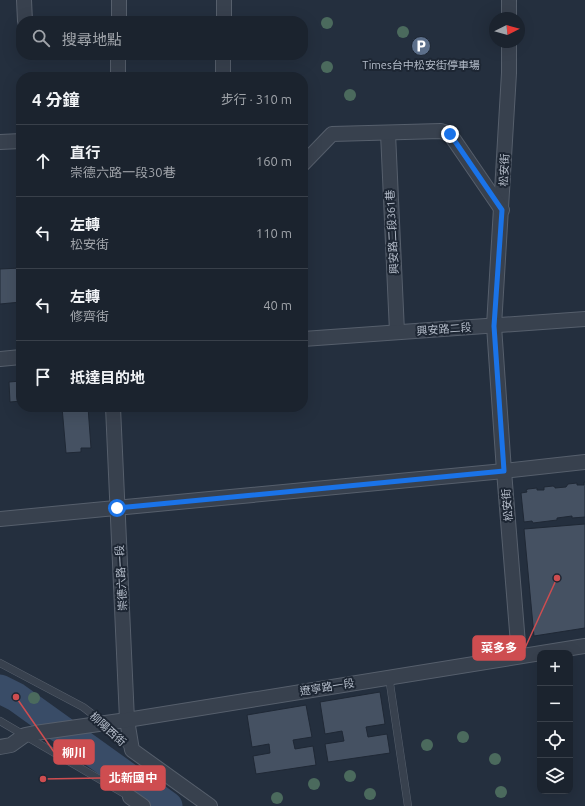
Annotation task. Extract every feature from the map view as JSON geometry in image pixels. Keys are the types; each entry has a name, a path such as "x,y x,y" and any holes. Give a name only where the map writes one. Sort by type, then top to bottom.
{"street":[{"path":"24,0 25,16"},
{"path":"119,0 119,16"},
{"path":"224,0 224,16"},
{"path":"509,0 509,12"},
{"name":"松安街","path":"509,48 502,210 494,326 519,656"},
{"path":"118,60 118,72"},
{"path":"223,60 223,72"},
{"path":"308,159 332,134 441,132 450,134 502,210"},
{"name":"興安路二段361巷","path":"388,133 397,332"},
{"path":"0,142 16,141"},
{"name":"興安路二段","path":"308,335 397,332 585,319"},
{"path":"0,359 16,357"},
{"name":"崇德六路一段","path":"113,412 127,720 132,750"},
{"path":"0,519 585,462"},
{"name":"遼寧路一段","path":"30,734 127,720 585,646"},
{"path":"0,747 11,745 30,734"},
{"name":"柳陽西街","path":"132,750 210,806"},
{"path":"130,797 143,806"}],"lane":[{"name":"柳陽西街","path":"0,663 83,707 104,723 132,750"},
{"path":"389,677 408,806"},
{"path":"0,721 30,734 130,797"}],"building":[{"path":"16,268 16,302 0,304 0,269"},
{"path":"16,381 16,401 10,402 9,382"},
{"path":"62,412 88,412 91,448 81,448 81,452 66,453"},
{"path":"584,482 585,517 572,518 572,516 557,518 557,520 533,523 532,521 524,522 521,493 527,492 526,490 528,489 537,488 537,490 544,490 544,487 566,487 568,484 577,483 577,485 584,485"},
{"path":"585,524 585,628 534,636 524,529"},
{"path":"380,692 385,724 366,727 368,737 387,734 390,753 328,762 325,744 344,741 342,731 325,734 320,702"},
{"path":"306,705 312,737 293,740 295,749 313,746 316,765 256,774 253,756 270,753 269,744 252,747 247,715"}],"waterway":[{"path":"0,689 16,697 168,806"}],"place":[{"name":"Times台中松安街停車場","path":"421,46"},
{"name":"菜多多","path":"557,578"},
{"name":"柳川","path":"16,697"},
{"name":"北新國中","path":"43,779"}],"route":[{"path":"117,508 504,471 494,326 502,210 450,134"}]}
